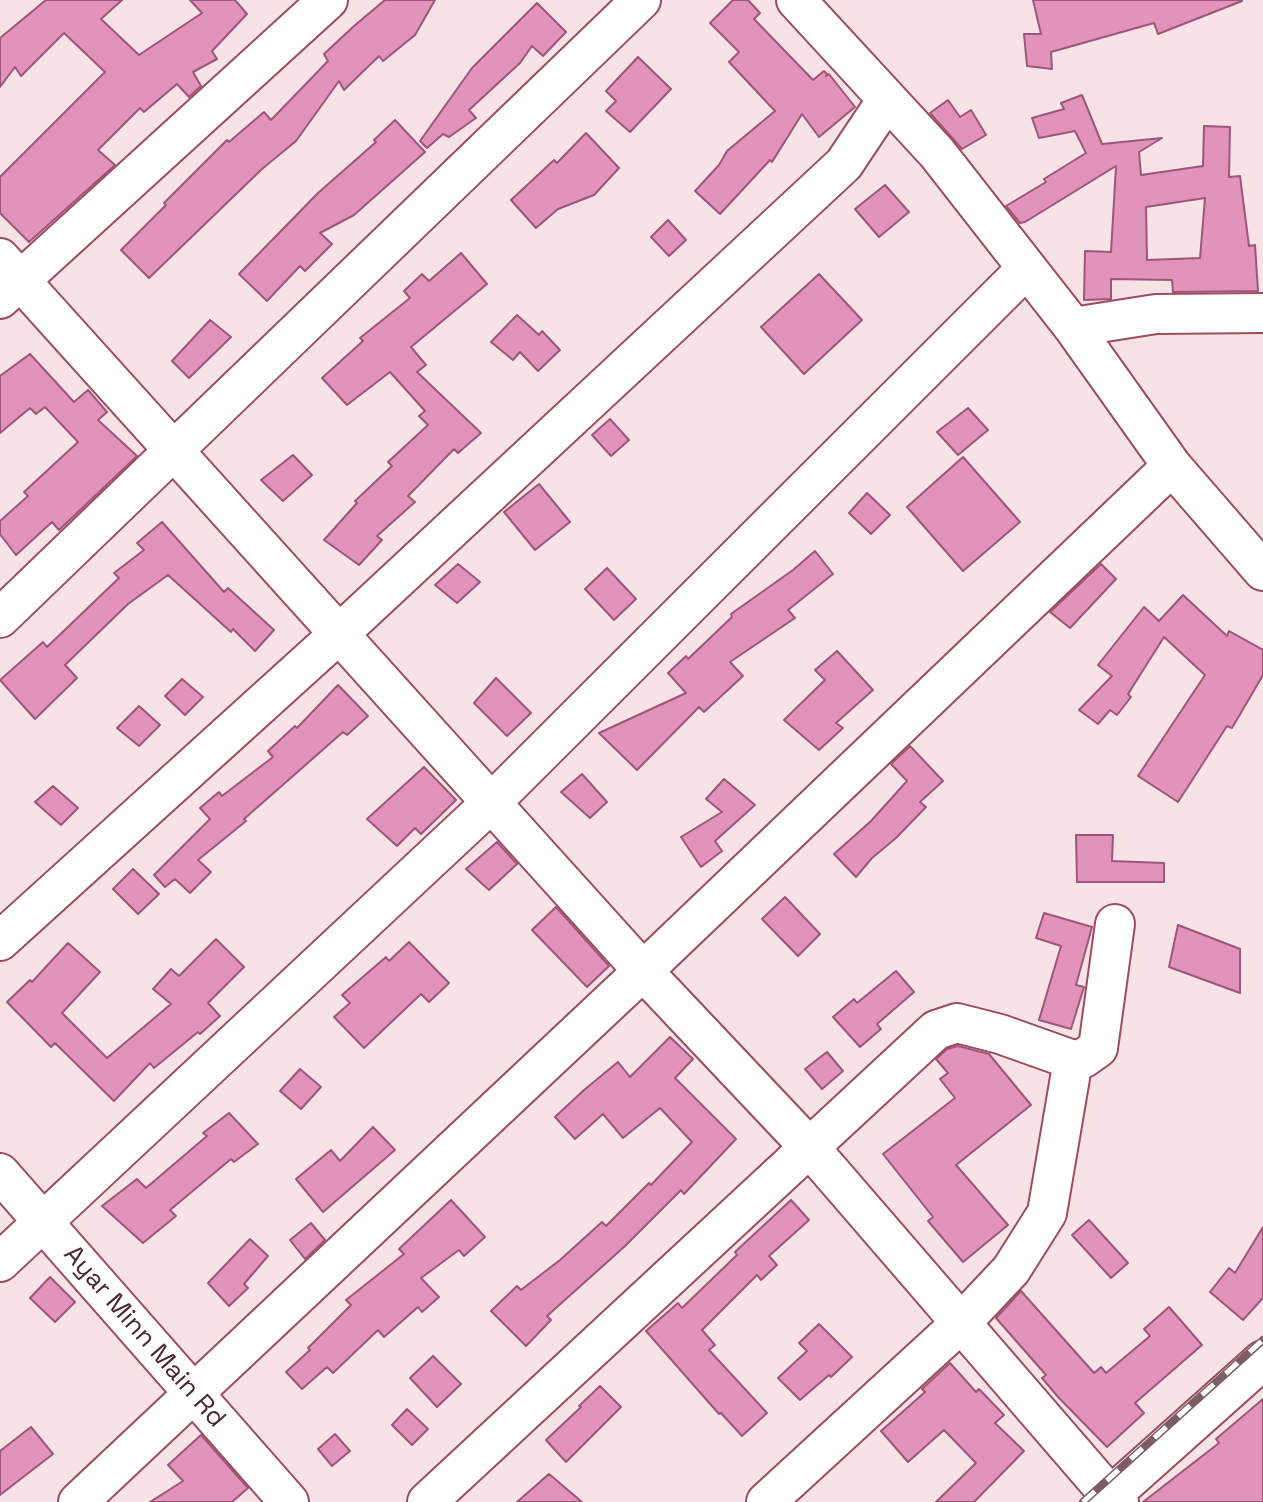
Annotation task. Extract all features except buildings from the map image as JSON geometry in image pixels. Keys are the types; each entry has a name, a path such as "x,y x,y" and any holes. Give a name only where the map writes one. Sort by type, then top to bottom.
{"street":[{"path":"328,0 7,279 175,451 643,971 810,1147 1101,1485 1111,1500 1263,1360"},
{"path":"0,618 641,0"},
{"path":"796,0 886,101 937,153 1073,327 1172,466 1263,571"},
{"path":"0,941 340,633 844,164 886,101"},
{"path":"0,1262 492,802 1027,268"},
{"path":"1073,327 1156,314 1263,313"},
{"path":"78,1502 643,971 1172,466"},
{"path":"427,1502 936,1030 957,1023 1000,1034 1073,1060 1084,1058 1098,1048 1115,924"},
{"path":"766,1502 961,1323 1011,1270 1047,1213 1073,1060"},
{"name":"Ayar Minn Main Rd","path":"0,1173 289,1502"}],"railway":[{"path":"1083,1502 1263,1340"}]}
